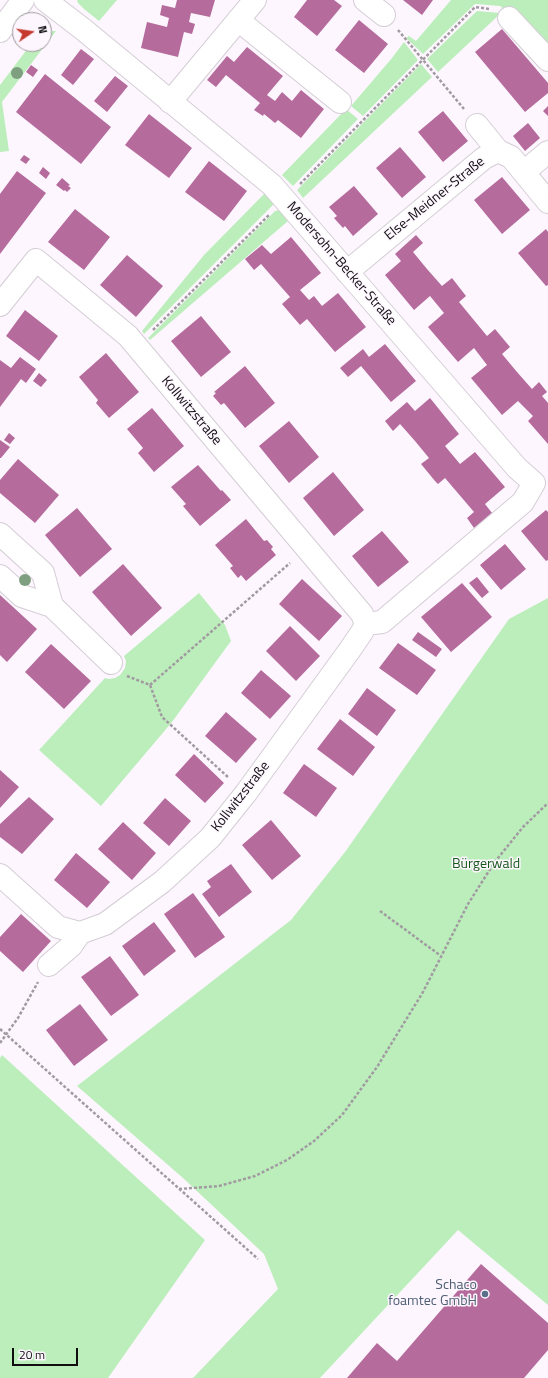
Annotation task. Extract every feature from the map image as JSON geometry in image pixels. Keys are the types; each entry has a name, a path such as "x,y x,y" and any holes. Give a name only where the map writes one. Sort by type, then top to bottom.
{"street":[{"path":"0,31 23,0"},
{"name":"Modersohn-Becker-Straße","path":"45,0 84,30 170,102 272,184 518,468 541,483 523,502 382,622 366,624"},
{"path":"170,102 255,0"},
{"path":"365,0 384,16"},
{"path":"509,18 548,60"},
{"path":"238,20 340,102"},
{"path":"477,125 498,151"},
{"name":"Else-Meidner-Straße","path":"347,272 484,158 498,151 511,158 548,202"},
{"path":"524,172 548,152"},
{"name":"Kollwitzstraße","path":"0,305 36,260 128,336 362,614 366,624 349,651 246,793 210,838 162,882 105,924 80,933"},
{"path":"0,534 42,573 52,606"},
{"path":"0,576 22,596 52,606 111,663"},
{"path":"0,875 58,927 80,933 71,946 49,965"}],"path":[{"path":"137,346 475,7 500,10 509,18"},
{"path":"409,42 422,60 477,125"},
{"path":"150,685 307,548"},
{"path":"111,663 123,674 150,685 162,717 246,793"},
{"path":"180,1189 218,1186 255,1176 287,1160 314,1141 342,1115 377,1067 423,992 468,904 494,863 523,827 548,803"},
{"path":"380,911 441,956"},
{"path":"0,1043 49,965"},
{"path":"0,1030 258,1259"}],"green space":[{"path":"77,0 117,0 99,21 84,9"},
{"path":"451,0 548,0 548,45 500,6 475,4 423,54 406,38 409,36 416,41"},
{"path":"477,11 501,13 438,72 427,59"},
{"path":"52,31 56,31 52,36"},
{"path":"404,42 418,60 363,116 351,106"},
{"path":"25,52 40,52 2,102 9,151 0,152 0,85"},
{"path":"421,64 432,77 303,198 297,190"},
{"path":"346,109 358,119 293,186 282,175"},
{"path":"265,193 274,204 144,334 142,331 204,255"},
{"path":"279,210 288,221 150,340 148,338 275,211"},
{"path":"199,593 225,625 231,641 172,722 101,806 39,750 105,678 115,678 120,675 125,668 126,661 124,656"},
{"name":"Bürgerwald","path":"548,598 548,1305 458,1230 320,1378 193,1378 278,1289 264,1254 183,1178 77,1086 291,920 345,852 509,619"},
{"path":"2,1055 205,1240 108,1378 0,1378 0,1058"}],"building":[{"path":"177,0 215,0 210,17 191,13 189,22 195,24 192,34 184,32 178,57 141,48 147,22 167,27 169,18 160,15 162,5 175,8"},
{"path":"307,0 334,0 342,6 317,36 294,17"},
{"path":"403,0 433,0 422,15"},
{"path":"359,20 388,44 364,73 335,50"},
{"path":"502,29 548,83 548,93 525,112 475,52"},
{"path":"247,47 283,76 267,95 275,101 282,92 292,101 301,90 324,109 301,138 278,120 275,123 264,114 263,116 254,110 260,103 226,75 216,87 207,80 227,56 234,62"},
{"path":"81,49 94,59 73,85 61,75"},
{"path":"31,65 38,70 33,77 26,72"},
{"path":"45,74 111,127 81,164 16,112"},
{"path":"115,76 128,86 107,112 94,101"},
{"path":"548,106 548,116 543,111"},
{"path":"443,111 468,141 443,162 418,132"},
{"path":"149,114 192,148 169,178 125,145"},
{"path":"528,123 540,138 525,151 513,136"},
{"path":"400,147 426,177 402,198 376,168"},
{"path":"24,155 30,159 26,164 20,160"},
{"path":"209,161 247,191 224,221 185,192"},
{"path":"43,167 50,173 46,179 39,173"},
{"path":"17,171 46,193 0,254 0,194"},
{"path":"502,177 530,210 502,234 474,200"},
{"path":"62,178 70,185 68,186 71,188 67,192 56,185"},
{"path":"354,186 378,214 353,236 345,226 343,228 334,218 337,216 329,207"},
{"path":"75,209 110,237 84,270 48,242"},
{"path":"546,229 548,232 548,285 546,286 518,253"},
{"path":"416,235 423,243 413,252 427,269 442,286 452,278 466,296 459,302 487,336 495,329 510,347 502,354 517,372 532,389 539,382 547,392 542,396 548,403 548,444 528,421 533,416 518,401 502,415 471,378 487,365 474,348 458,362 428,327 444,313 430,296 414,310 385,275 401,261 395,254"},
{"path":"291,237 321,273 300,290 309,300 314,296 322,306 338,293 366,327 335,352 307,319 300,325 282,304 290,297 261,264 254,270 245,259 262,245 271,254"},
{"path":"127,255 163,286 136,317 100,285"},
{"path":"25,310 58,336 39,361 6,336"},
{"path":"201,316 231,352 201,377 171,341"},
{"path":"385,344 416,381 391,402 361,366 348,377 340,368 363,349 369,357"},
{"path":"106,353 139,392 109,418 96,403 98,400 79,377"},
{"path":"20,357 36,369 26,383 21,379 0,407 0,360 11,368"},
{"path":"245,366 275,403 245,428 224,403 221,405 213,396 216,393 214,392"},
{"path":"39,373 47,380 41,387 33,381"},
{"path":"430,398 459,434 445,446 460,464 475,452 505,487 485,504 492,513 474,528 467,518 474,512 445,478 438,484 435,481 421,464 429,458 415,441 400,424 393,431 385,421 407,402 415,411"},
{"path":"152,408 184,446 154,472 138,453 143,448 127,429"},
{"path":"289,421 319,457 289,483 259,446"},
{"path":"9,433 15,438 10,444 4,440"},
{"path":"0,440 10,447 1,458 0,458"},
{"path":"18,459 59,495 35,523 0,493 0,480"},
{"path":"198,465 231,500 200,526 183,506 186,504 171,487"},
{"path":"333,472 364,510 334,536 303,498"},
{"path":"77,508 112,549 80,577 45,535"},
{"path":"546,510 548,512 548,560 546,561 521,531"},
{"path":"246,519 264,541 267,540 273,547 271,549 276,555 246,581 241,575 238,578 230,568 233,566 215,545"},
{"path":"382,531 409,562 378,587 352,556"},
{"path":"505,544 526,569 501,590 480,565"},
{"path":"123,564 162,608 131,636 92,592"},
{"path":"477,577 489,592 482,598 469,583"},
{"path":"302,579 342,616 319,641 279,604"},
{"path":"462,583 492,617 451,652 421,617"},
{"path":"0,595 37,629 7,662 0,655"},
{"path":"290,626 320,656 296,681 266,651"},
{"path":"418,632 442,649 436,657 412,640"},
{"path":"398,643 436,670 417,695 379,668"},
{"path":"51,644 91,681 64,709 25,672"},
{"path":"261,670 291,696 270,719 241,693"},
{"path":"367,688 396,710 377,736 348,714"},
{"path":"226,712 257,739 236,763 205,736"},
{"path":"340,719 375,747 353,776 317,749"},
{"path":"194,754 224,783 205,803 175,775"},
{"path":"304,764 337,788 316,817 283,793"},
{"path":"0,770 19,787 0,808"},
{"path":"29,797 54,819 22,854 0,837 0,824"},
{"path":"165,798 191,821 169,846 143,823"},
{"path":"271,820 301,856 272,880 242,845"},
{"path":"123,822 156,853 132,880 98,849"},
{"path":"76,853 110,882 87,908 54,880"},
{"path":"231,864 252,892 219,917 202,894 211,887 207,881"},
{"path":"193,893 225,937 195,958 164,914"},
{"path":"21,914 51,941 23,972 0,951 0,937"},
{"path":"154,922 176,951 144,976 122,946"},
{"path":"110,956 139,995 111,1016 81,977"},
{"path":"80,1004 108,1040 74,1066 46,1030"},
{"name":"Schaco foamtec GmbH","path":"481,1264 548,1323 548,1350 524,1378 347,1378 377,1343 397,1361"}],"place":[{"name":"Schaco foamtec GmbH","path":"485,1294"}]}
